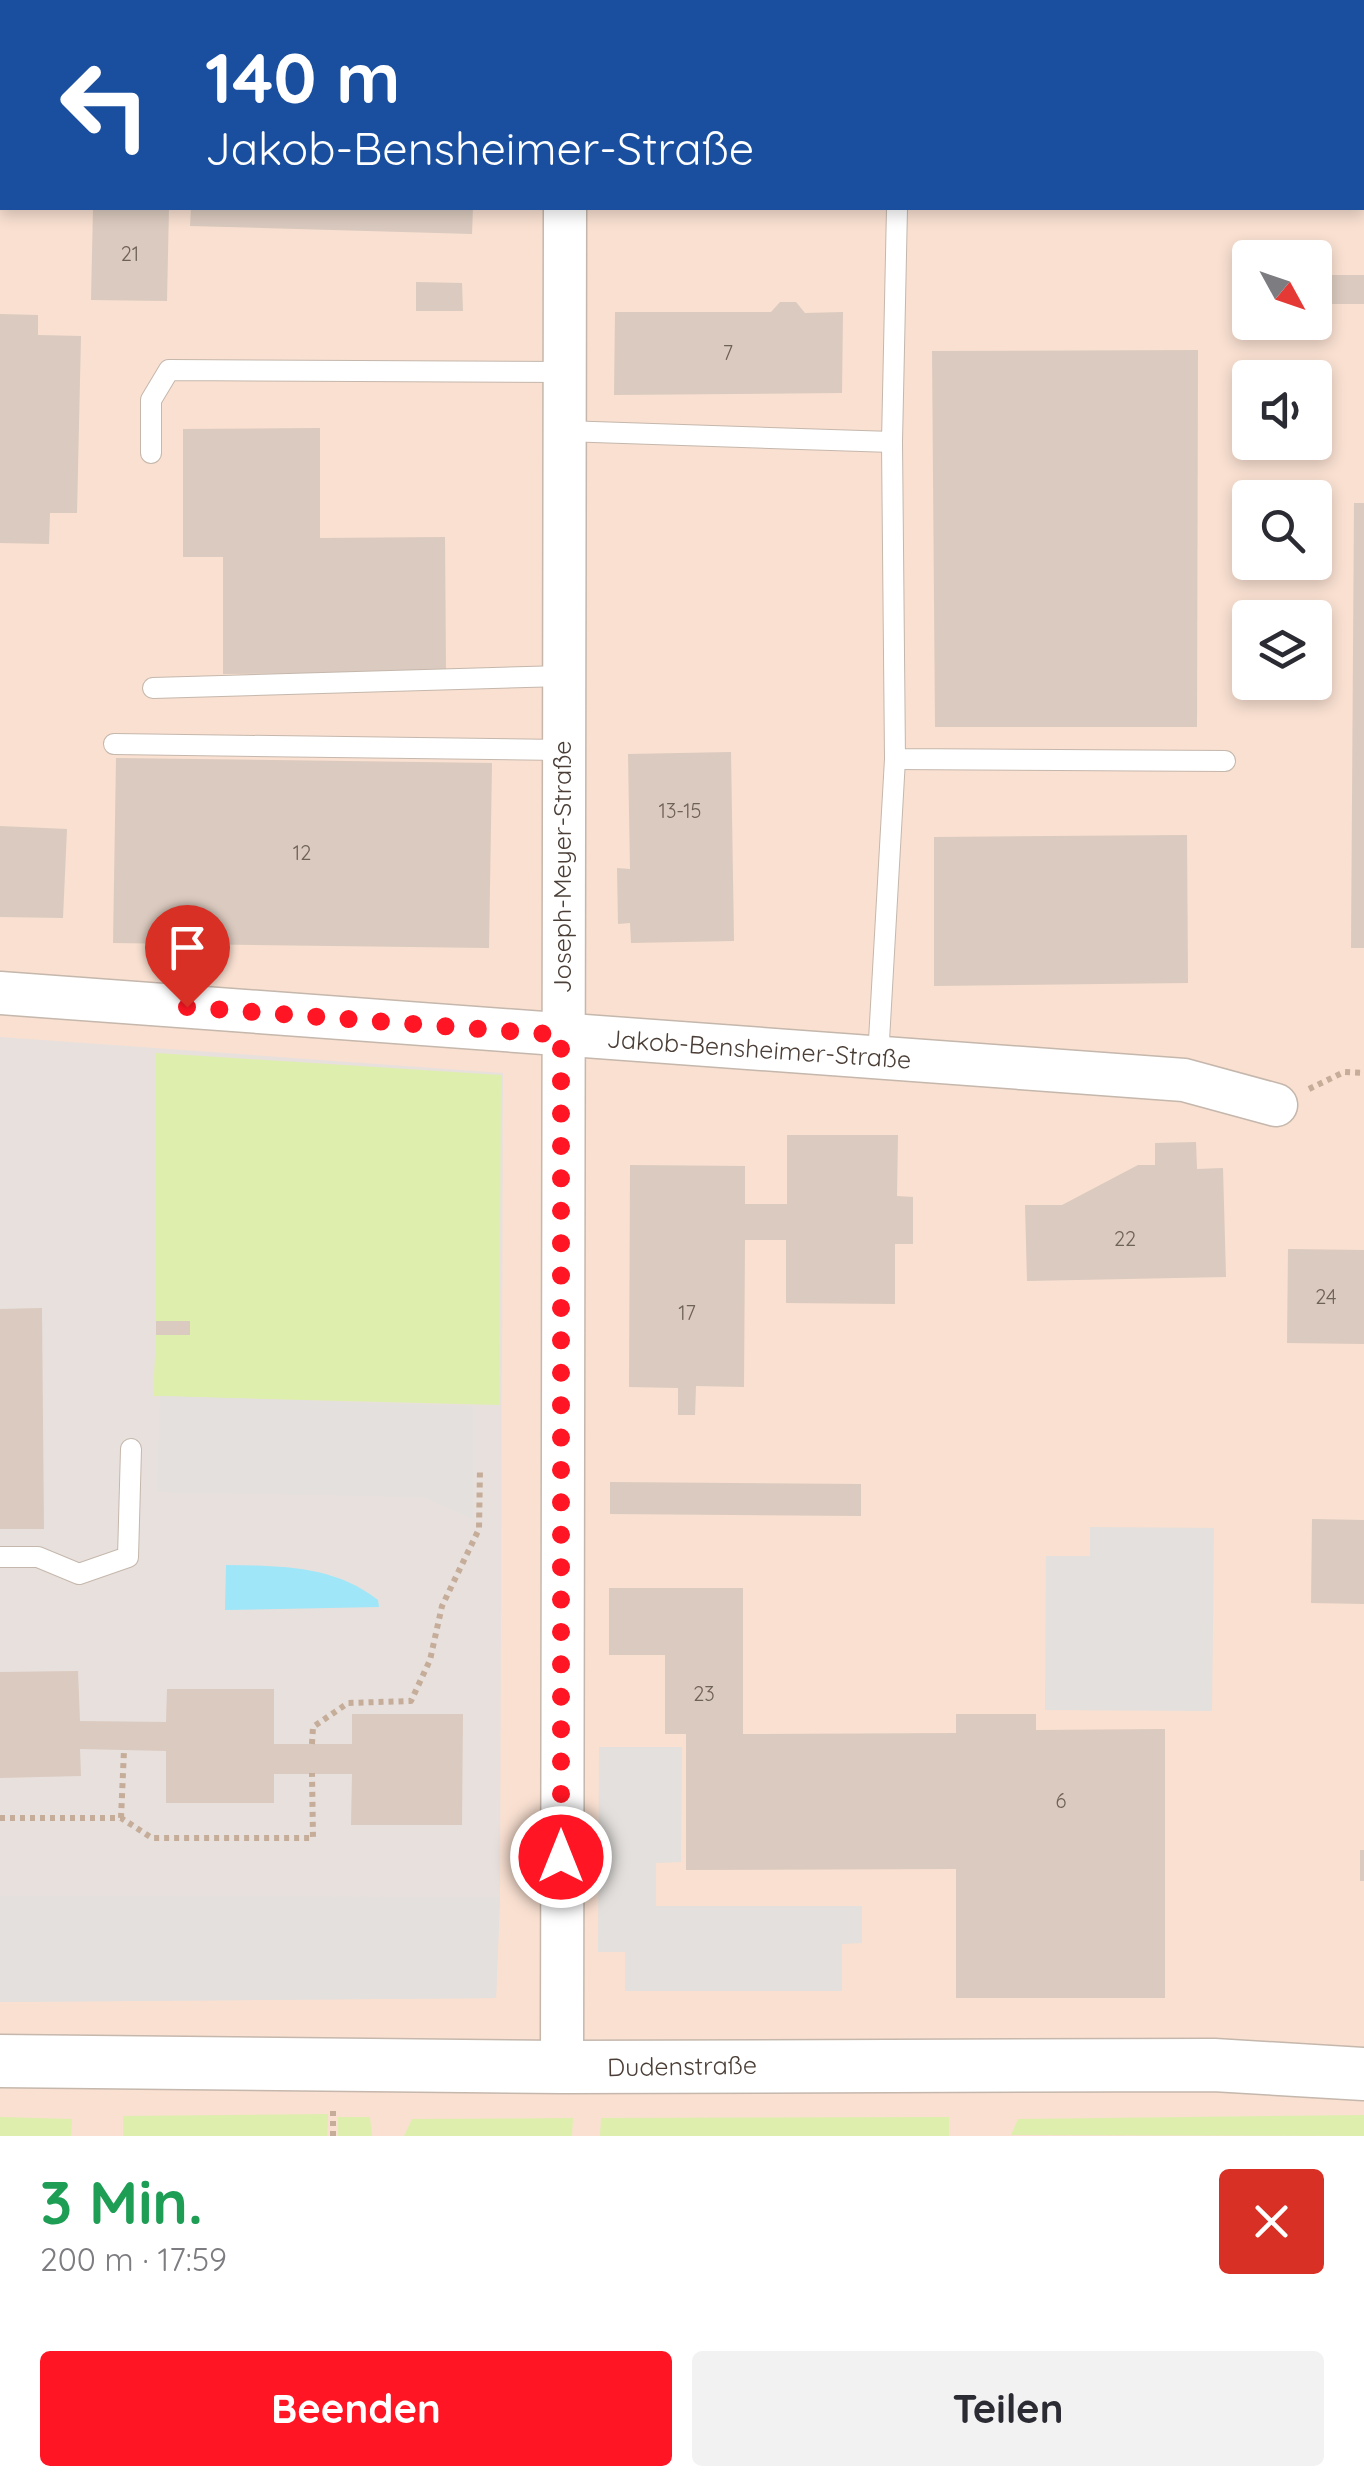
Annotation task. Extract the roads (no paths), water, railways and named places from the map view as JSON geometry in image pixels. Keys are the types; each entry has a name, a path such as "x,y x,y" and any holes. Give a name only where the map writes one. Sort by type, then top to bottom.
{"street":[{"name":"Joseph-Meyer-Straße","path":"562,2067 565,210"},
{"name":"Jakob-Bensheimer-Straße","path":"0,993 1184,1080 1276,1105"},
{"name":"Dudenstraße","path":"0,2061 562,2067 1214,2065 1364,2074"}],"lane":[{"path":"878,1058 894,759 892,442 898,210"},
{"path":"151,453 152,400 169,370 564,372"},
{"path":"564,431 892,442"},
{"path":"153,688 563,676"},
{"path":"114,744 562,750"},
{"path":"894,759 1225,762"},
{"path":"0,1556 38,1557 79,1574 128,1557 131,1449"}],"water":[{"path":"226,1565 286,1567 325,1574 361,1588 378,1600 379,1607 225,1610"}]}
